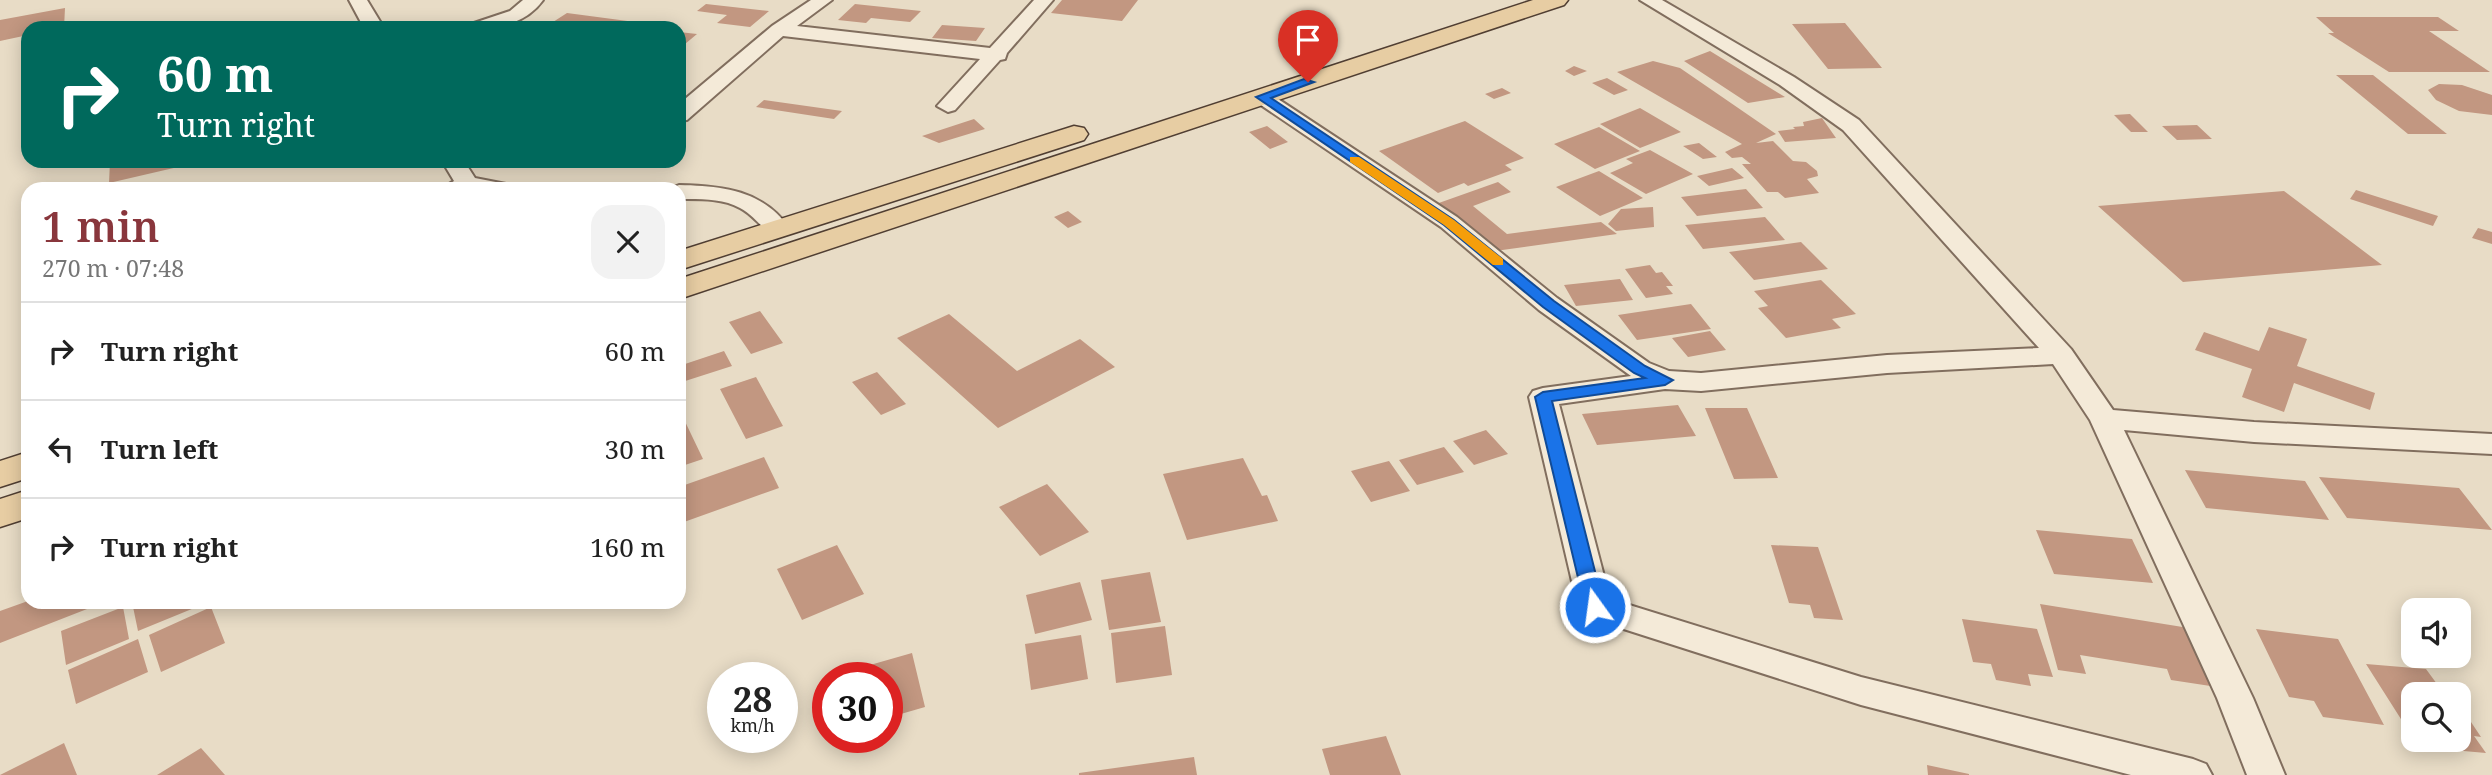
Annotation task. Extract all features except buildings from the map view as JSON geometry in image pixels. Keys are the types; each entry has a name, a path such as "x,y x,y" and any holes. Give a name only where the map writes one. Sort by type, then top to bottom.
{"main road":[{"path":"686,259 1487,0"},
{"path":"686,287 1556,0"},
{"path":"0,474 21,467"},
{"path":"0,513 21,506"}],"street":[{"path":"358,0 370,21"},
{"path":"499,21 517,15 534,0"},
{"path":"686,109 779,30 824,0"},
{"path":"948,106 998,55 1044,0"},
{"path":"1649,0 1787,81 1852,125 2061,355 2104,419 2235,698 2266,775"},
{"path":"779,30 998,55"},
{"path":"1262,97 1449,222 1548,304 1639,369 1665,380"},
{"path":"686,192 727,193 763,209 778,229"},
{"path":"2061,355 1887,364 1701,382 1665,380 1543,397 1595,607 1861,691 2193,775"},
{"path":"2104,419 2254,432 2492,444"}],"slow traffic":[{"path":"1355,159 1449,222 1498,262"}],"route":[{"path":"1308,82 1262,97 1449,222 1548,304 1639,369 1665,380 1543,397 1595,607"}]}
